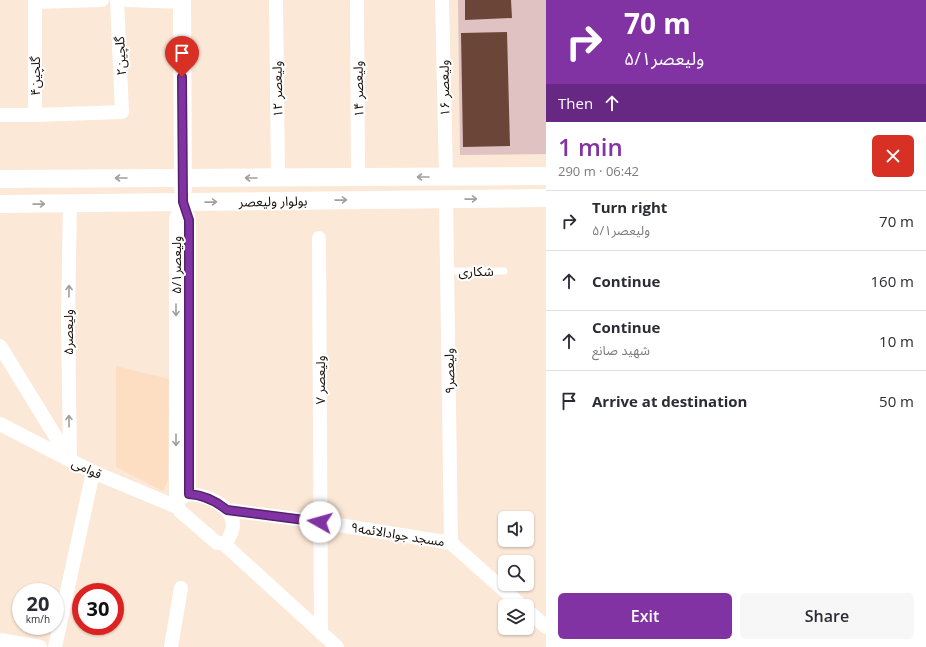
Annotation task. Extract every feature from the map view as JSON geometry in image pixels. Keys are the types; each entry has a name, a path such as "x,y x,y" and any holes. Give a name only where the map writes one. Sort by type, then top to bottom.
{"street":[{"path":"35,1 102,0"},
{"name":"گلچین۲","path":"35,115 122,112 117,0"},
{"path":"127,0 182,1 183,202"},
{"name":"ولیعصر ۱۲","path":"276,0 278,178"},
{"name":"ولیعصر ۱۴","path":"357,0 358,177"},
{"name":"ولیعصر ۱۶","path":"442,0 446,176"},
{"name":"گلچین۴","path":"0,115 35,115 35,1"},
{"path":"446,176 446,199"},
{"name":"بولوار ولیعصر","path":"0,179 546,176"},
{"name":"بولوار ولیعصر","path":"0,204 546,198"},
{"name":"ولیعصر۹","path":"446,199 451,543"},
{"name":"ولیعصر۵/۱","path":"183,202 189,220 189,494"},
{"name":"ولیعصر۵/۱","path":"177,505 176,219 183,202"},
{"name":"ولیعصر۵","path":"70,203 68,319 70,460"},
{"name":"ولیعصر ۷","path":"319,238 321,633"},
{"path":"0,346 70,460"},
{"name":"قوامی","path":"0,424 93,472 177,505"},
{"path":"55,647 93,472"},
{"path":"189,494 202,496 218,503 227,510 232,519 233,525 232,533 228,540 223,543 217,543 191,521 177,505 182,497 189,494"},
{"name":"مسجد جوادالائمه۹","path":"227,510 320,522 451,543"},
{"path":"223,543 337,647"},
{"path":"451,543 514,599"},
{"path":"171,647 180,588"},
{"path":"534,616 546,627"},
{"path":"0,640 40,647"}],"lane":[{"name":"شکاری","path":"447,271 504,272"}],"shaded area":[{"path":"458,0 546,0 546,154 460,155"},
{"path":"116,366 169,379 168,480 163,491 116,467"}],"building":[{"path":"465,0 511,0 512,18 465,20"},
{"path":"507,32 510,146 463,147 461,33"}],"route":[{"path":"182,77 183,202 189,220 189,494 202,496 218,503 227,510 320,522"}]}
